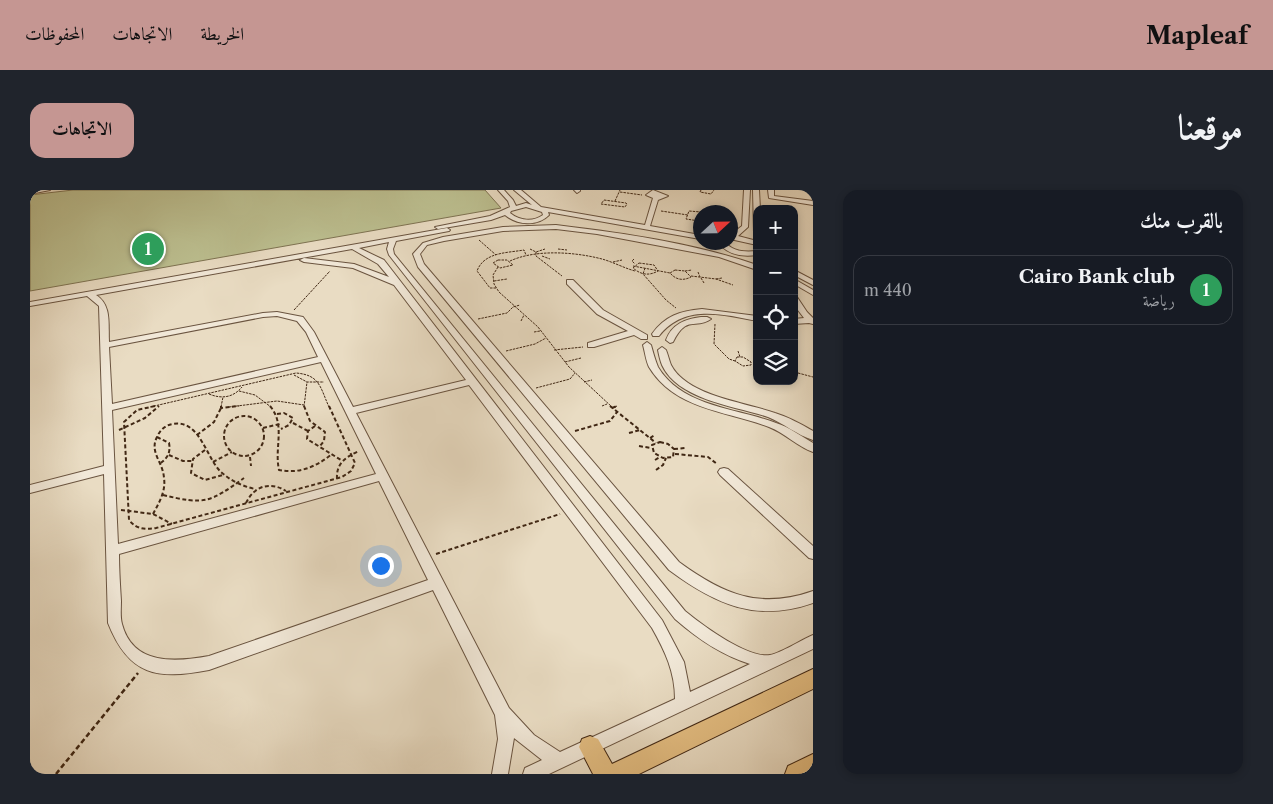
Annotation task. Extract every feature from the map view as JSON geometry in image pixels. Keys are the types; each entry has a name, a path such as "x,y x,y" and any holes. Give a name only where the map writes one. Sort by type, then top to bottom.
{"main road":[{"path":"615,774 813,679"},
{"path":"590,747 605,774"},
{"path":"796,774 813,765"}],"street":[{"path":"30,192 47,190"},
{"path":"501,190 511,201 512,218 520,220"},
{"path":"516,190 546,213 545,217 534,221"},
{"path":"738,232 745,226 748,190"},
{"path":"756,190 756,205"},
{"path":"771,192 813,196"},
{"path":"771,192 813,203"},
{"path":"648,225 661,194 649,194"},
{"path":"30,296 491,218 510,209 526,205 693,236"},
{"path":"30,304 274,260 354,251 393,240 496,222 520,220 580,224 709,245 753,258"},
{"path":"753,267 722,255 583,230 529,227 433,241 419,249 416,254 420,265 674,566 720,596 756,606 789,606 813,597"},
{"path":"738,238 753,242"},
{"path":"393,240 390,249 391,254 680,616 695,629 731,651 751,659 770,662"},
{"path":"341,264 354,251"},
{"path":"354,251 381,262 399,284 666,638 680,670 683,703"},
{"path":"740,253 753,253"},
{"path":"274,260 341,264 370,271 399,284"},
{"path":"798,274 813,283"},
{"path":"570,282 600,312 662,350"},
{"path":"798,284 813,293"},
{"path":"103,306 123,287"},
{"path":"88,293 100,301 103,306 115,623 120,639 130,653 146,663 165,668 187,668 209,663 436,583"},
{"path":"798,304 812,322"},
{"path":"645,341 656,334 666,322 686,314 710,312 753,318"},
{"path":"104,345 263,315 289,315 300,319 306,325 503,714 518,733 537,749 559,761"},
{"path":"662,350 672,345 670,340 672,333 683,324 715,319 753,324"},
{"path":"798,322 812,322"},
{"path":"798,327 812,322"},
{"path":"591,345 634,332"},
{"path":"656,334 670,340"},
{"path":"645,341 652,364 658,374 683,395 724,412 773,426 813,448"},
{"path":"662,350 663,357 673,374 694,390 710,397 773,416 813,436"},
{"path":"107,408 165,395 206,390 291,370 323,359"},
{"path":"350,411 472,380"},
{"path":"30,489 109,469"},
{"path":"724,472 813,554"},
{"path":"112,551 184,531 247,508 338,483 383,476"},
{"path":"531,774 813,642"},
{"path":"500,774 506,739 503,714"}],"path":[{"path":"615,202 619,190 649,194"},
{"path":"700,190 701,192 711,194 714,190"},
{"path":"604,200 615,202 627,204 624,208 601,204 604,200"},
{"path":"653,210 688,215"},
{"path":"693,211 689,210 687,220 693,220"},
{"path":"472,234 496,255"},
{"path":"530,250 536,252 545,249"},
{"path":"558,249 567,250"},
{"path":"496,288 490,288 476,271 481,262 496,255 524,250 526,255"},
{"path":"562,250 563,254"},
{"path":"574,251 580,255"},
{"path":"510,261 512,266 498,267 494,265 495,260 510,261 526,255 563,254 602,258 643,274 653,274 658,271"},
{"path":"536,256 570,282"},
{"path":"542,256 550,259"},
{"path":"634,259 632,261 635,271"},
{"path":"638,259 641,263"},
{"path":"613,262 622,260"},
{"path":"634,265 641,263 654,265 658,271"},
{"path":"289,315 341,264"},
{"path":"634,265 670,273 681,270"},
{"path":"498,267 492,275 499,292 513,307 532,320 553,349 575,374 607,404 656,443"},
{"path":"643,274 645,268"},
{"path":"679,268 691,276 716,279 733,285"},
{"path":"685,272 692,270"},
{"path":"698,272 704,283"},
{"path":"670,273 676,278 687,279 691,276"},
{"path":"643,274 653,284 662,298 686,314"},
{"path":"494,281 505,281 507,278"},
{"path":"716,279 722,278"},
{"path":"687,279 690,284"},
{"path":"495,293 499,292"},
{"path":"504,303 508,302"},
{"path":"467,321 506,313 513,307 520,305"},
{"path":"521,321 524,315"},
{"path":"715,319 714,344 729,359 735,362 743,366 752,364 750,360 740,357 735,358 735,362"},
{"path":"534,332 540,331"},
{"path":"494,353 535,344 546,338"},
{"path":"553,349 575,349 591,345"},
{"path":"551,353 553,349"},
{"path":"738,351 740,357"},
{"path":"565,362 580,358"},
{"path":"291,370 296,377 307,382 334,380"},
{"path":"291,370 316,378 355,463 354,467 338,483 247,508 148,529 135,527 128,520 124,428 125,419 132,412 206,390 291,370"},
{"path":"798,373 813,377"},
{"path":"525,391 570,380 575,374"},
{"path":"584,382 592,380"},
{"path":"240,391 243,381"},
{"path":"307,382 304,391 304,405 315,426 324,432 326,436 320,446"},
{"path":"206,390 223,397 240,391 249,392 267,403 277,414 281,429 277,447 279,470 304,469 325,461 332,454"},
{"path":"108,433 145,418 159,405 165,395"},
{"path":"197,435 214,422 221,408 223,397"},
{"path":"221,408 286,401 304,405"},
{"path":"602,406 607,404"},
{"path":"612,408 617,406"},
{"path":"562,435 610,421 617,412"},
{"path":"277,414 290,414 294,418 292,423 281,429"},
{"path":"250,457 244,457 232,452 224,439 225,429 231,420 244,416 257,421 263,428 263,442 250,457 251,466"},
{"path":"153,514 162,495 164,477 154,452 156,437 162,427 173,422 189,427 197,435 213,462 235,484 255,489"},
{"path":"292,423 308,431"},
{"path":"263,428 280,424"},
{"path":"315,426 306,435 310,442 320,446 341,461"},
{"path":"629,433 640,430"},
{"path":"650,438 655,435"},
{"path":"156,437 169,443 169,455 158,465"},
{"path":"651,448 656,443 664,442 674,449 685,448"},
{"path":"338,483 336,472 341,461 368,446"},
{"path":"640,446 651,448 654,453 666,458 675,454 708,457 724,472"},
{"path":"674,449 675,454"},
{"path":"205,450 192,460 189,467 191,473 197,478 215,479 224,475"},
{"path":"213,462 232,452"},
{"path":"169,455 175,458 192,460"},
{"path":"655,460 660,457"},
{"path":"656,470 663,465 666,458"},
{"path":"162,495 194,502 220,493 244,478"},
{"path":"247,508 248,496 255,489 273,484 281,487 290,497"},
{"path":"111,510 153,514 184,531"},
{"path":"424,558 570,510"},
{"path":"56,774 146,663"}],"green space":[{"path":"73,190 485,190 501,208 30,291 30,195"}],"place":[{"name":"Cairo Bank club","path":"148,249"}]}
